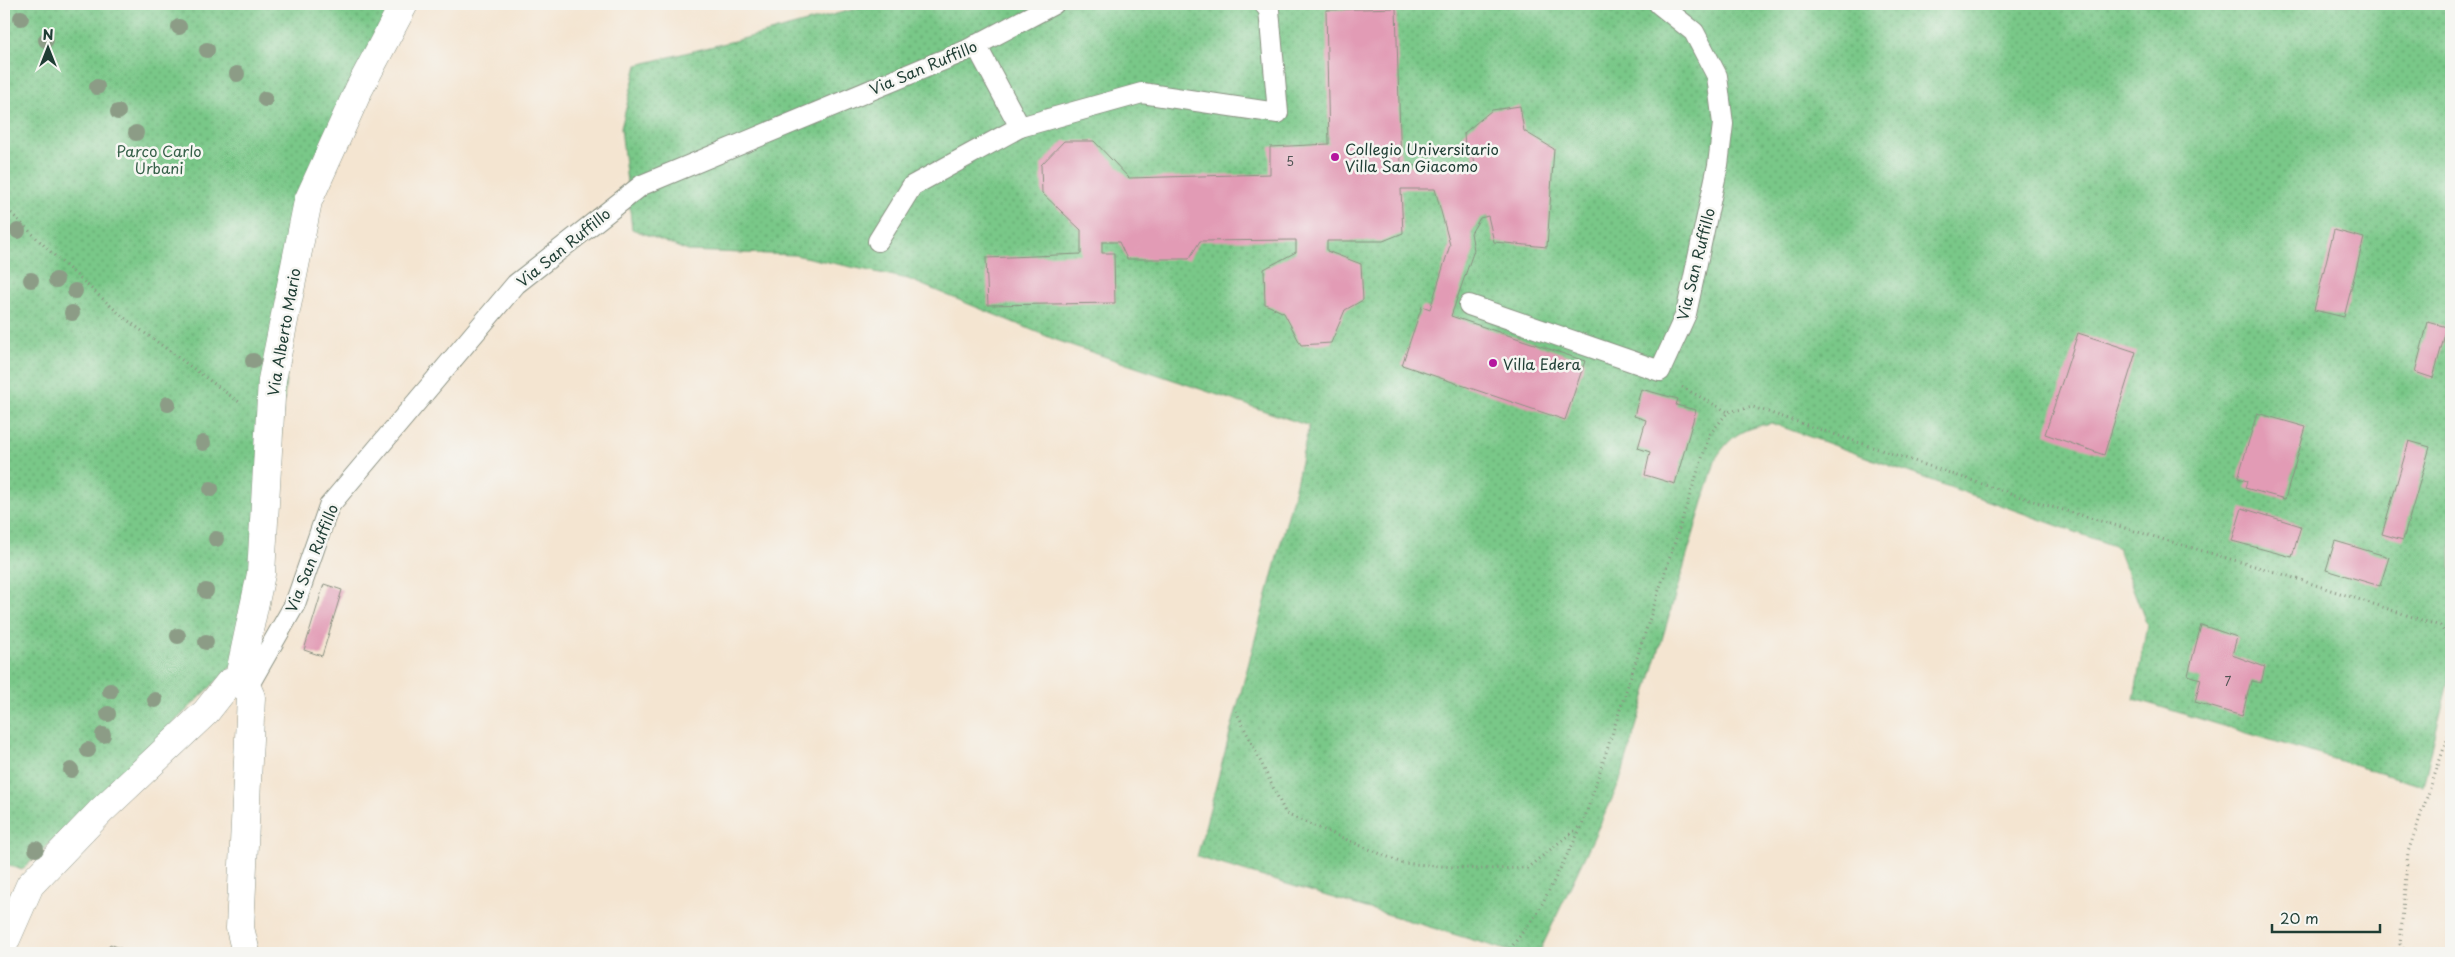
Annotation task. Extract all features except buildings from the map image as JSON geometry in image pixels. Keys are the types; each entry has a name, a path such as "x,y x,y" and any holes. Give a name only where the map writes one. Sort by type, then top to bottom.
{"street":[{"name":"Via Alberto Mario","path":"242,685 261,574 272,380 308,200 359,89 404,4"},
{"name":"Via San Ruffillo","path":"4,944 30,885 101,811 206,712 229,683 242,685"},
{"path":"242,685 251,697 240,928 246,953"}],"lane":[{"name":"Via San Ruffillo","path":"242,685 295,604 329,506 516,284 642,185 976,45 1054,4"},
{"path":"878,241 912,186 1020,127 1142,93 1278,113 1269,10 1264,4"},
{"name":"Via San Ruffillo","path":"1659,4 1694,32 1717,76 1724,124 1718,165 1686,314 1660,371"},
{"path":"976,45 1020,127"},
{"path":"1469,305 1660,371"}],"path":[{"path":"4,206 56,257 123,317 270,425"},
{"path":"1660,371 1687,390 1728,412"},
{"path":"1507,953 1538,912 1582,826 1710,434 1728,412 1753,407 2039,504 2285,575 2440,626 2451,641"},
{"path":"1236,712 1286,814 1402,863 1478,869 1527,868 1582,826"},
{"path":"2406,953 2400,944 2408,852 2451,728"}],"green space":[{"name":"Parco Carlo Urbani","path":"4,4 404,4 300,239 260,639 22,870 4,863"},
{"path":"873,4 2451,4 2451,670 2423,786 2134,699 2147,625 2117,547 1771,423 1753,427 1739,433 1716,458 1619,784 1539,953 1516,953 1197,857 1293,497 1309,426 1056,340 908,279 795,255 688,251 632,229 621,128 637,65"}],"place":[{"name":"Collegio Universitario Villa San Giacomo","path":"1335,157"},
{"name":"Villa Edera","path":"1493,363"}]}
